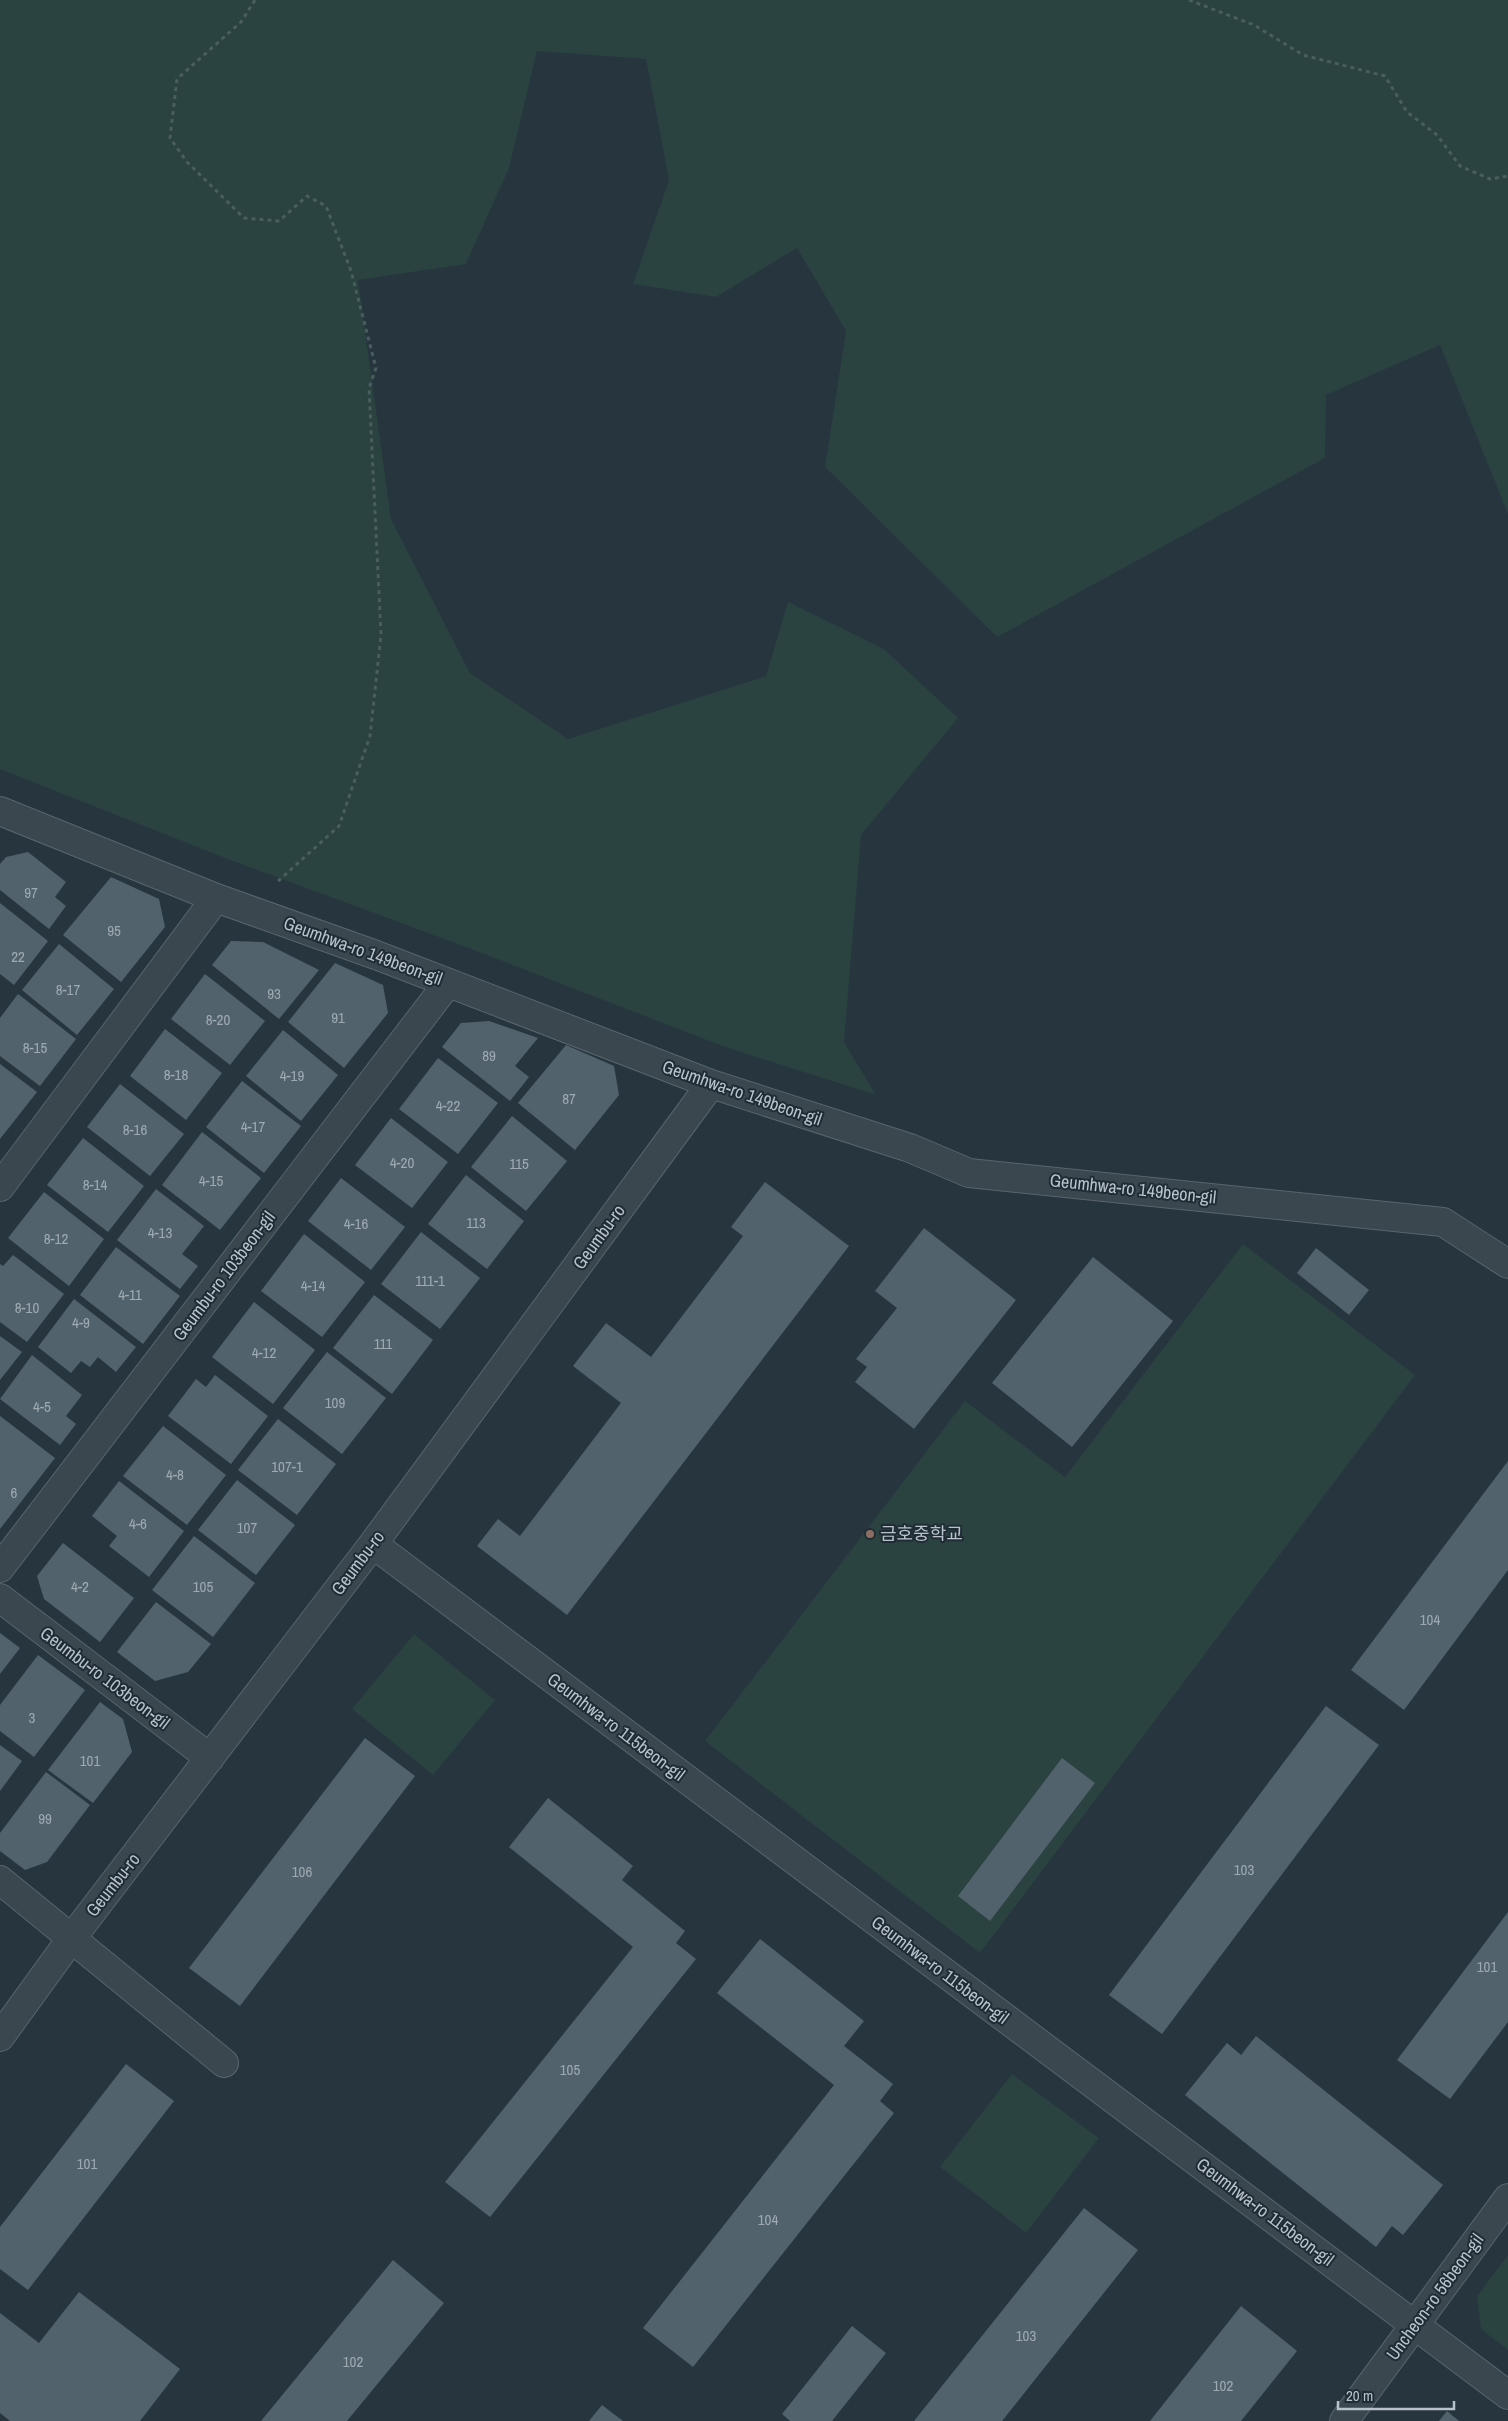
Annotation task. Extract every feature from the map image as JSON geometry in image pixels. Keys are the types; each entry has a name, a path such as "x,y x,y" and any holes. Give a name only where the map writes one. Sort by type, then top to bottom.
{"street":[{"name":"Geumhwa-ro 149beon-gil","path":"3,817 448,983 711,1084 910,1148 969,1173 1443,1222 1508,1264"},
{"path":"0,1187 216,898"},
{"name":"Geumbu-ro 103beon-gil","path":"0,1568 448,983"},
{"name":"Geumbu-ro","path":"0,2036 71,1939 373,1544 711,1084"},
{"name":"Geumhwa-ro 115beon-gil","path":"373,1544 1508,2395"},
{"name":"Geumbu-ro 103beon-gil","path":"0,1598 210,1758"},
{"path":"0,1880 28,1900 71,1939 224,2064"},
{"name":"Uncheon-ro 56beon-gil","path":"1344,2421 1508,2198"}],"path":[{"path":"255,0 241,22 177,79 170,138 186,162 244,218 279,221 307,196 326,206 338,234 351,271 376,368 369,388 381,635 370,736 339,826 271,888"},
{"path":"1189,0 1254,26 1304,55 1385,76 1407,112 1437,135 1460,166 1490,179 1508,176"}],"green space":[{"path":"0,0 1508,0 1508,514 1440,345 1326,395 1325,458 997,637 825,467 846,331 797,248 716,297 633,284 669,180 646,59 537,51 509,168 466,264 358,280 391,519 470,673 568,739 766,676 788,602 884,649 958,718 861,835 844,1042 876,1095 725,1047 466,947 230,860 0,769"},
{"path":"1243,1244 1415,1375 980,1953 705,1741 965,1401 1065,1477"},
{"path":"414,1634 495,1700 433,1775 352,1709"},
{"path":"1012,2074 1099,2138 1026,2233 940,2167"},
{"path":"1508,2255 1508,2350 1481,2329 1477,2296"}],"building":[{"path":"28,852 66,882 55,897 66,906 49,929 0,890 0,864 6,857"},
{"path":"111,877 159,899 165,927 121,982 63,935"},
{"path":"0,903 48,941 14,985 0,974"},
{"path":"231,941 263,942 319,970 279,1019 212,965"},
{"path":"59,944 114,989 77,1035 22,990"},
{"path":"335,963 383,985 388,1013 344,1068 288,1022"},
{"path":"205,974 265,1021 230,1065 171,1019"},
{"path":"18,994 76,1039 40,1086 0,1056 0,1018"},
{"path":"489,1021 538,1038 515,1066 529,1077 510,1101 442,1047 461,1023"},
{"path":"165,1029 222,1073 186,1120 130,1076"},
{"path":"283,1030 338,1075 301,1121 246,1076"},
{"path":"566,1045 614,1066 619,1095 575,1150 518,1103"},
{"path":"438,1058 498,1103 458,1154 399,1109"},
{"path":"0,1064 37,1092 0,1139"},
{"path":"242,1081 301,1126 264,1173 206,1127"},
{"path":"120,1084 184,1134 150,1176 87,1127"},
{"path":"512,1116 567,1161 526,1211 471,1167"},
{"path":"391,1118 448,1162 412,1208 355,1165"},
{"path":"202,1132 261,1178 220,1230 162,1185"},
{"path":"83,1138 144,1186 108,1232 47,1185"},
{"path":"466,1175 524,1221 487,1269 428,1224"},
{"path":"341,1178 405,1227 371,1270 308,1221"},
{"path":"765,1182 849,1246 567,1615 477,1546 498,1519 520,1536 621,1403 573,1366 606,1323 651,1357 743,1236 731,1227"},
{"path":"156,1189 204,1226 182,1254 198,1266 180,1289 117,1240"},
{"path":"44,1192 104,1239 69,1286 8,1238"},
{"path":"924,1228 1016,1300 914,1429 855,1382 867,1367 856,1359 897,1308 875,1291"},
{"path":"421,1232 480,1278 440,1329 381,1284"},
{"path":"304,1234 365,1282 322,1337 261,1291"},
{"path":"116,1247 180,1296 143,1344 80,1295"},
{"path":"1316,1248 1369,1290 1349,1315 1297,1273"},
{"path":"13,1255 64,1294 27,1342 0,1322 0,1264 3,1266"},
{"path":"1093,1257 1173,1321 1072,1447 992,1383"},
{"path":"374,1295 433,1340 392,1394 333,1348"},
{"path":"74,1299 136,1347 116,1372 98,1357 90,1367 81,1361 71,1373 38,1347"},
{"path":"254,1302 315,1350 273,1404 212,1357"},
{"path":"0,1336 22,1352 0,1380"},
{"path":"327,1352 386,1398 342,1454 283,1408"},
{"path":"32,1355 82,1395 66,1416 76,1424 60,1445 0,1399"},
{"path":"215,1375 268,1416 231,1464 168,1416 196,1379 206,1387"},
{"path":"0,1416 55,1458 0,1529"},
{"path":"278,1419 336,1464 297,1515 238,1470"},
{"path":"163,1426 226,1475 187,1525 123,1476"},
{"path":"1508,1461 1508,1570 1404,1710 1351,1670"},
{"path":"237,1480 295,1525 256,1575 198,1530"},
{"path":"119,1481 184,1531 149,1577 109,1546 117,1536 92,1516"},
{"path":"194,1536 255,1583 213,1637 152,1590"},
{"path":"63,1543 134,1598 100,1642 44,1599 37,1576"},
{"path":"156,1602 211,1644 188,1672 155,1681 117,1652"},
{"path":"0,1633 20,1648 0,1674"},
{"path":"38,1655 85,1690 34,1757 0,1731 0,1705"},
{"path":"100,1702 123,1719 132,1752 93,1803 48,1770"},
{"path":"1326,1706 1379,1745 1162,2034 1109,1995"},
{"path":"365,1738 415,1776 240,2006 189,1968"},
{"path":"0,1745 22,1761 0,1791"},
{"path":"1062,1758 1095,1783 990,1921 958,1896"},
{"path":"46,1772 90,1805 47,1862 25,1870 0,1851 0,1833"},
{"path":"548,1798 633,1866 622,1880 685,1931 676,1943 696,1959 490,2217 445,2182 633,1947 509,1847"},
{"path":"1508,1912 1508,2022 1450,2099 1397,2060"},
{"path":"760,1939 864,2021 844,2046 893,2084 880,2101 894,2113 693,2367 643,2328 834,2085 717,1993"},
{"path":"1256,2036 1443,2185 1403,2235 1392,2226 1376,2247 1185,2095 1227,2043 1241,2055"},
{"path":"126,2064 174,2101 28,2290 0,2269 0,2227"},
{"path":"1084,2208 1138,2250 1002,2421 914,2421"},
{"path":"393,2260 444,2303 347,2421 261,2421"},
{"path":"79,2292 180,2369 140,2421 10,2421 0,2413 0,2313 39,2343"},
{"path":"1241,2306 1297,2351 1241,2421 1150,2421"},
{"path":"852,2326 886,2353 832,2421 790,2421 782,2414"},
{"path":"602,2405 623,2421 589,2421"},
{"path":"1447,2411 1459,2421 1439,2421"}],"place":[{"name":"금호중학교","path":"870,1534"}]}
